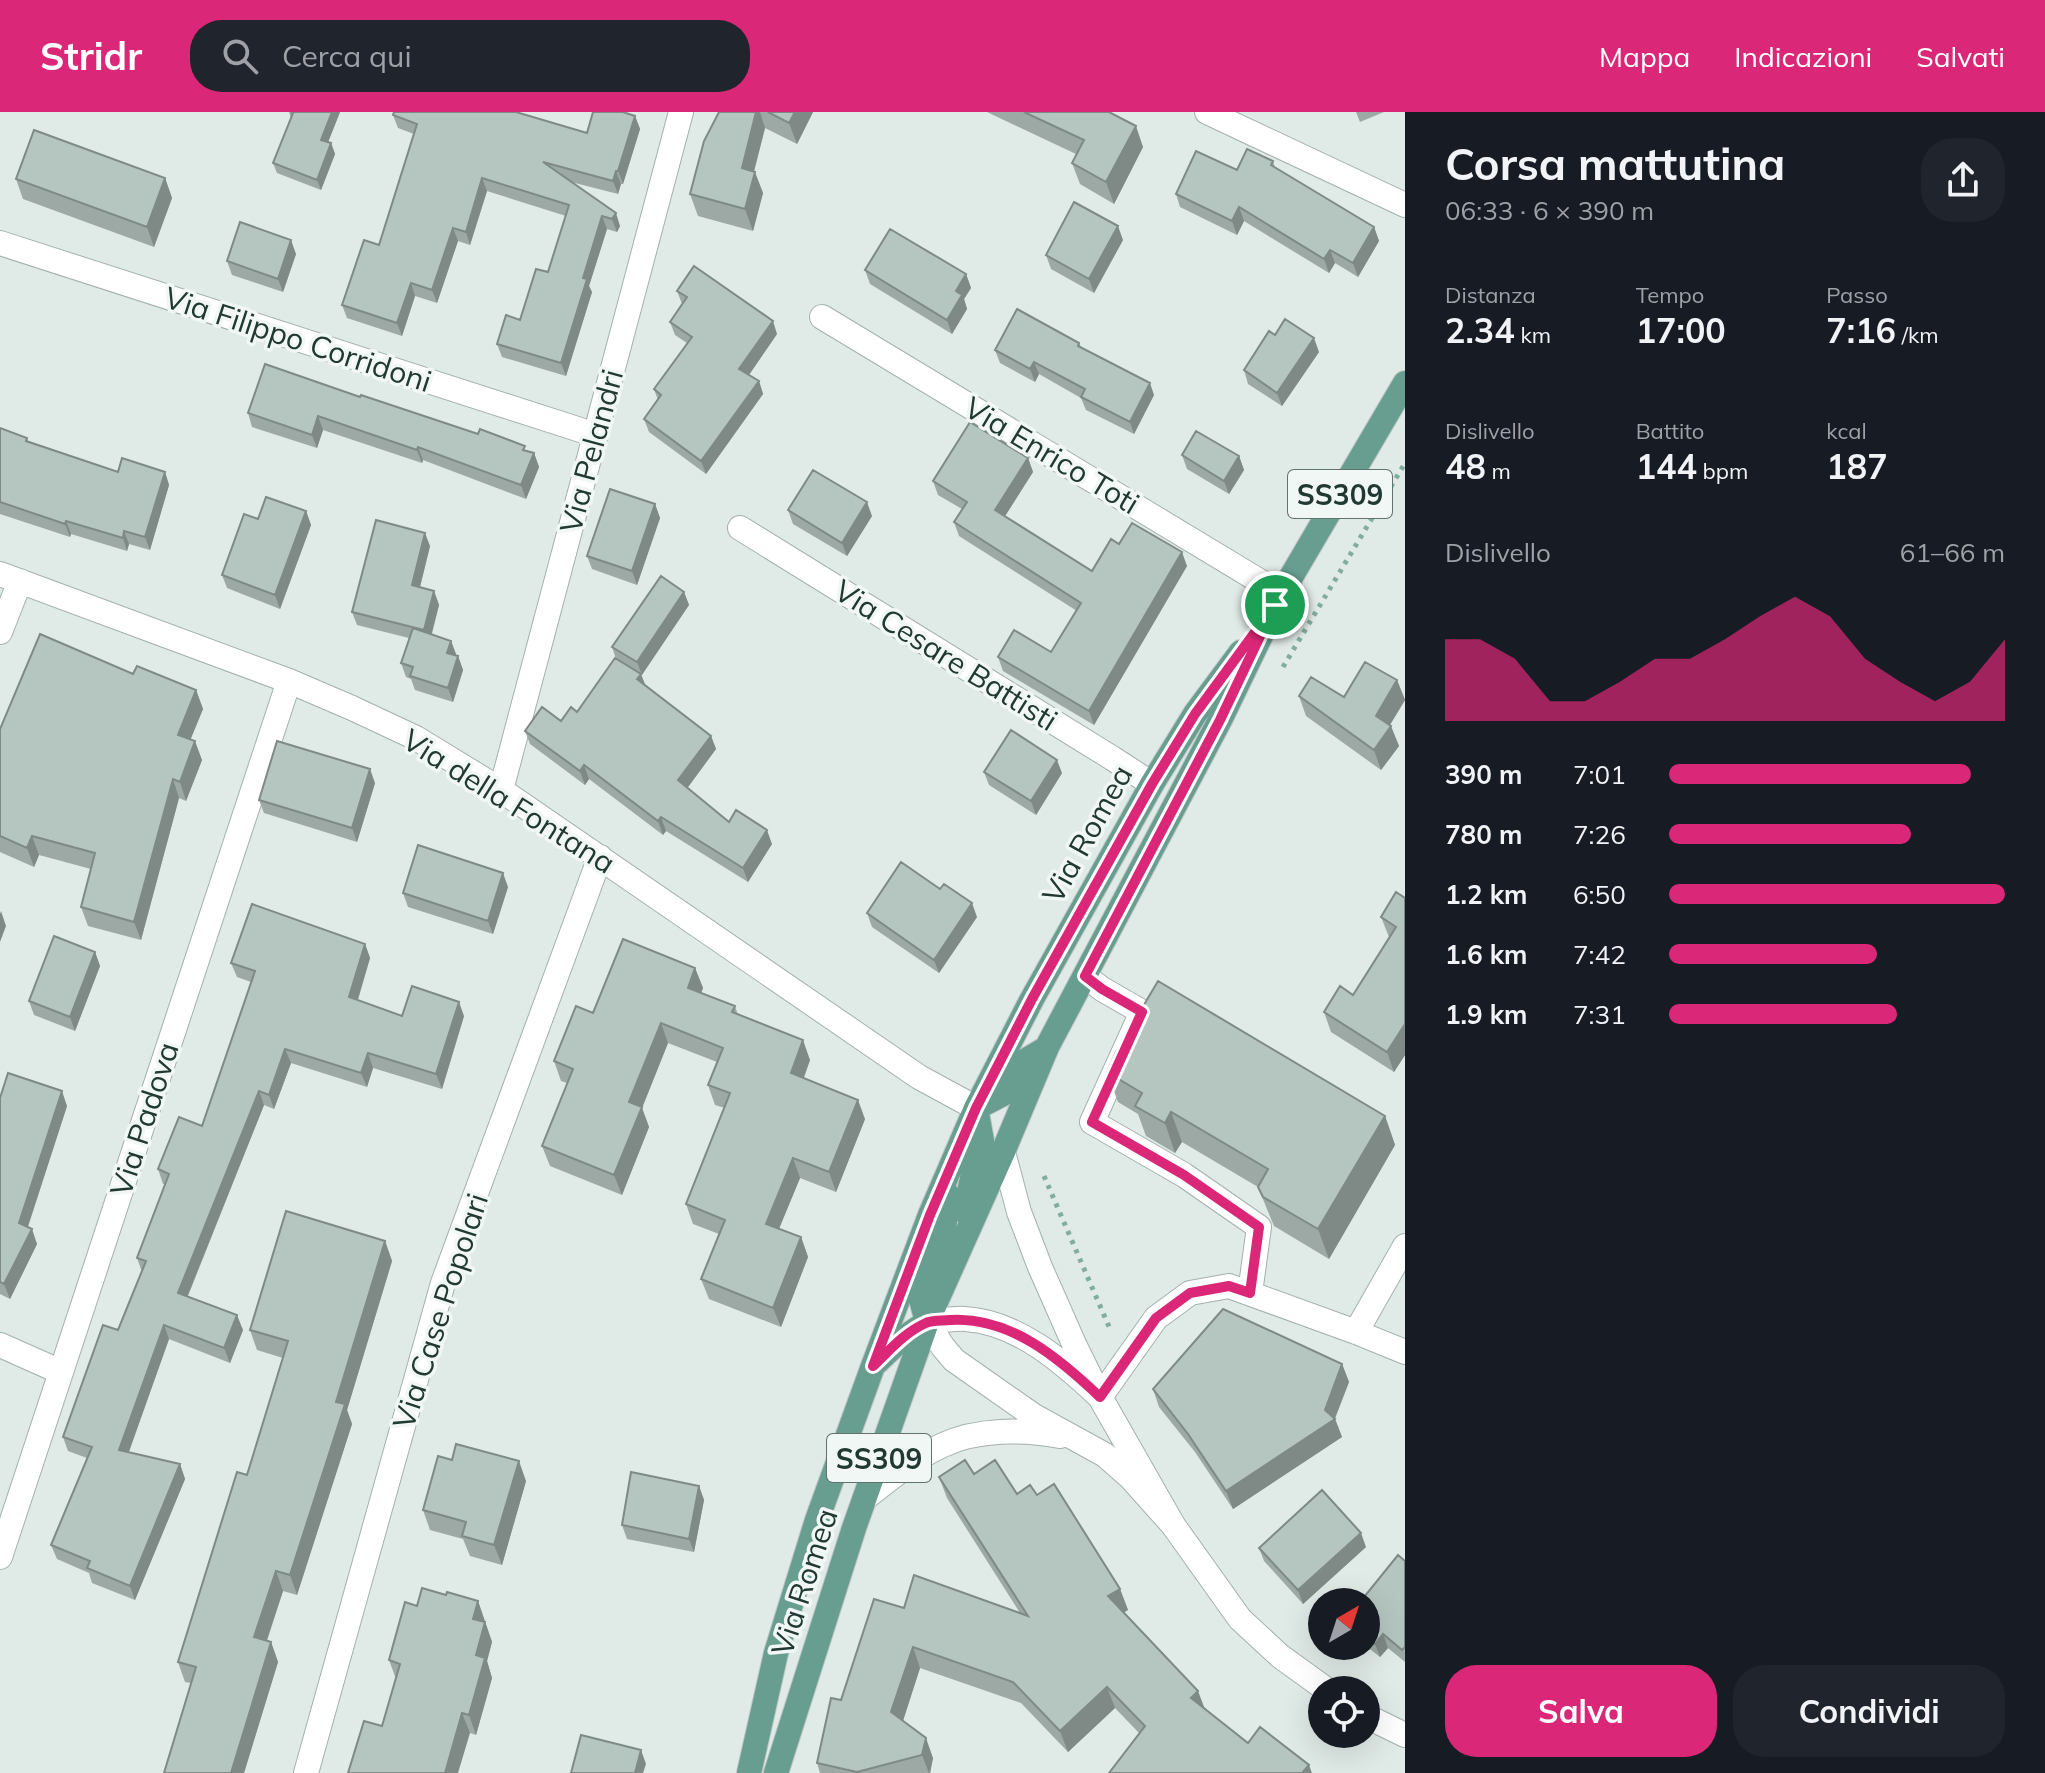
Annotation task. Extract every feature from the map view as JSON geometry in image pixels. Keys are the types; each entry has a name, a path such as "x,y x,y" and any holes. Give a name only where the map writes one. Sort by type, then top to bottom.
{"main road":[{"name":"Via Romea","path":"776,1773 865,1498 927,1322 1047,1047 1220,720 1278,600 1405,383"},
{"name":"Via Romea","path":"749,1773 776,1653 817,1520 930,1215 976,1108 1032,999 1152,784 1195,714 1278,600"},
{"name":"Via Romea","path":"976,1108 1003,1094 1023,1062 1047,1047"},
{"name":"Via Romea","path":"957,1253 982,1141 976,1108"},
{"path":"976,1108 1003,1152"},
{"name":"Via Romea","path":"927,1322 921,1299 944,1229 952,1164"},
{"name":"Via Romea","path":"873,1366 899,1341 927,1322"}],"street":[{"path":"1207,112 1405,205"},
{"name":"Via Pelandri","path":"501,790 596,435 673,114"},
{"name":"Via Filippo Corridoni","path":"0,243 596,435"},
{"name":"Via Enrico Toti","path":"822,317 1278,600"},
{"name":"Via Cesare Battisti","path":"740,528 1152,784"},
{"path":"0,632 10,578"},
{"name":"Via della Fontana","path":"10,578 289,681 416,738 501,790 919,1077 976,1108"},
{"name":"Via Padova","path":"0,1557 289,681"},
{"name":"Via Case Popolari","path":"306,1773 443,1283 600,857"},
{"path":"1085,976 1142,1012 1092,1122 1184,1175 1259,1227 1250,1293"},
{"path":"1003,1152 1019,1212 1074,1344 1100,1397 1173,1525 1240,1619 1280,1656 1308,1676"},
{"path":"1356,1332 1405,1246"},
{"path":"1100,1397 1156,1318 1190,1293 1229,1286 1405,1352"},
{"path":"1100,1397 1065,1364 1024,1338 997,1326 966,1319 927,1322 954,1360 1034,1416 1105,1455 1131,1478 1173,1525"},
{"path":"0,1345 61,1372"},
{"path":"865,1498 908,1465 944,1444 988,1433 1036,1431 1076,1439"},
{"path":"1380,1723 1405,1735"}],"path":[{"path":"1039,1164 1125,1363"}],"building":[{"path":"291,112 332,112 321,140 331,143 317,180 273,163"},
{"path":"394,112 516,112 587,133 593,112 623,112 635,116 613,181 543,162 616,213 612,219 602,216 583,278 587,279 561,363 497,344 506,315 520,320 536,269 548,272 569,205 482,178 466,232 453,228 432,290 411,283 397,323 342,305 364,240 379,245 417,124 393,115"},
{"path":"719,112 756,112 742,168 755,172 745,209 690,194 704,141"},
{"path":"768,112 795,112 789,123"},
{"path":"1024,112 1109,112 1136,126 1106,182 1072,163 1084,140"},
{"path":"34,130 165,178 147,227 16,179"},
{"path":"1247,149 1273,161 1271,165 1374,227 1353,263 1330,250 1324,259 1239,207 1232,221 1176,194 1196,151 1237,170"},
{"path":"1074,202 1118,226 1089,279 1046,255"},
{"path":"240,222 291,240 278,279 227,261"},
{"path":"890,229 966,274 956,291 962,295 947,320 865,270"},
{"path":"694,266 773,321 739,369 759,381 701,461 644,419 661,395 654,389 692,337 670,322 687,297 677,291"},
{"path":"1017,309 1079,343 1078,346 1150,383 1130,422 1081,397 1085,389 1034,362 1030,369 995,350"},
{"path":"1285,319 1314,338 1277,393 1244,370 1269,331 1275,335"},
{"path":"265,364 478,434 480,429 525,446 523,450 534,453 521,485 418,447 417,450 318,416 312,435 248,413"},
{"path":"970,422 1028,458 995,510 1092,571 1111,539 1119,544 1132,523 1182,552 1089,711 998,657 1014,630 1051,652 1081,603 954,522 967,502 933,481"},
{"path":"0,428 27,438 26,441 118,472 122,458 165,472 145,537 124,531 123,538 66,521 65,524 0,502"},
{"path":"1196,431 1239,456 1224,481 1182,455"},
{"path":"813,470 867,502 842,543 788,510"},
{"path":"610,489 655,504 632,571 587,556"},
{"path":"266,497 306,511 275,595 222,575 244,514 258,519"},
{"path":"376,520 425,533 412,585 434,591 424,630 352,612"},
{"path":"661,576 684,592 637,662 612,647"},
{"path":"413,628 451,641 447,653 458,656 448,688 410,676 413,667 401,663"},
{"path":"40,634 133,674 137,666 196,690 178,735 195,741 180,782 173,779 134,922 81,907 95,853 32,836 27,848 0,836 0,729"},
{"path":"615,658 641,674 637,679 711,736 678,780 729,822 736,810 767,830 743,868 661,817 658,821 584,765 580,771 525,731 542,707 561,721 571,707 577,712"},
{"path":"1365,662 1397,680 1376,716 1391,726 1374,750 1299,696 1311,677 1344,697"},
{"path":"1011,730 1057,760 1031,801 984,772"},
{"path":"277,741 370,769 352,828 259,800"},
{"path":"418,845 503,873 488,921 403,893"},
{"path":"901,862 940,889 944,884 972,903 934,960 867,913"},
{"path":"1396,892 1405,898 1405,1024 1387,1052 1324,1012 1340,986 1353,995 1396,927 1381,917"},
{"path":"252,904 365,944 349,997 402,1016 412,986 459,1002 436,1074 368,1053 361,1073 285,1049 269,1095 259,1091 178,1293 237,1315 224,1348 164,1325 119,1450 180,1464 130,1586 87,1568 90,1561 51,1545 92,1447 63,1437 103,1325 118,1330 146,1261 137,1258 169,1174 158,1169 179,1117 202,1126 255,971 231,963"},
{"path":"54,936 95,952 70,1017 29,1001"},
{"path":"623,939 695,968 688,988 735,1006 732,1012 803,1040 791,1073 858,1100 829,1172 793,1158 766,1224 801,1237 773,1308 701,1279 725,1220 686,1204 730,1093 708,1085 723,1048 661,1023 629,1102 642,1107 614,1175 542,1146 573,1069 554,1061 576,1006 593,1013"},
{"path":"1158,981 1385,1116 1318,1229 1263,1197 1258,1187 1268,1169 1171,1112 1165,1123 1135,1106 1142,1093 1107,1072"},
{"path":"8,1073 62,1091 19,1223 32,1229 4,1284 0,1282 0,1098"},
{"path":"286,1211 385,1241 336,1402 345,1404 290,1575 276,1571 254,1637 271,1642 231,1773 164,1773 196,1667 178,1662 237,1472 247,1475 288,1341 250,1330"},
{"path":"1223,1309 1342,1364 1325,1410 1335,1419 1226,1491 1153,1389"},
{"path":"456,1444 519,1461 494,1545 462,1536 466,1522 423,1510 438,1456 452,1460"},
{"path":"965,1460 974,1474 995,1460 1017,1494 1030,1485 1037,1495 1054,1484 1120,1589 1108,1596 1198,1691 1191,1698 1248,1743 1260,1727 1309,1765 1302,1773 1109,1773 1145,1726 1107,1687 1060,1731 1013,1682 913,1647 891,1712 926,1738 922,1755 857,1772 817,1763 831,1698 841,1700 874,1599 904,1608 914,1575 1028,1616 939,1477"},
{"path":"631,1472 699,1486 689,1539 622,1525"},
{"path":"1322,1490 1361,1533 1298,1590 1259,1548"},
{"path":"1398,1555 1405,1561 1405,1647 1402,1650 1383,1634 1380,1638 1380,1588 1371,1588"},
{"path":"422,1588 478,1601 473,1619 485,1622 476,1655 485,1658 469,1715 462,1713 445,1773 348,1773 364,1721 382,1726 400,1664 389,1660 405,1602 417,1606"},
{"path":"581,1735 641,1750 635,1773 571,1773"}],"route":[{"path":"1275,605 1220,720 1085,976 1142,1012 1092,1122 1184,1175 1259,1227 1250,1293 1229,1286 1190,1293 1156,1318 1100,1397 1065,1364 1024,1338 997,1326 966,1319 927,1322 899,1341 873,1366 930,1215 976,1108 1032,999 1152,784 1195,714 1275,605"}]}
